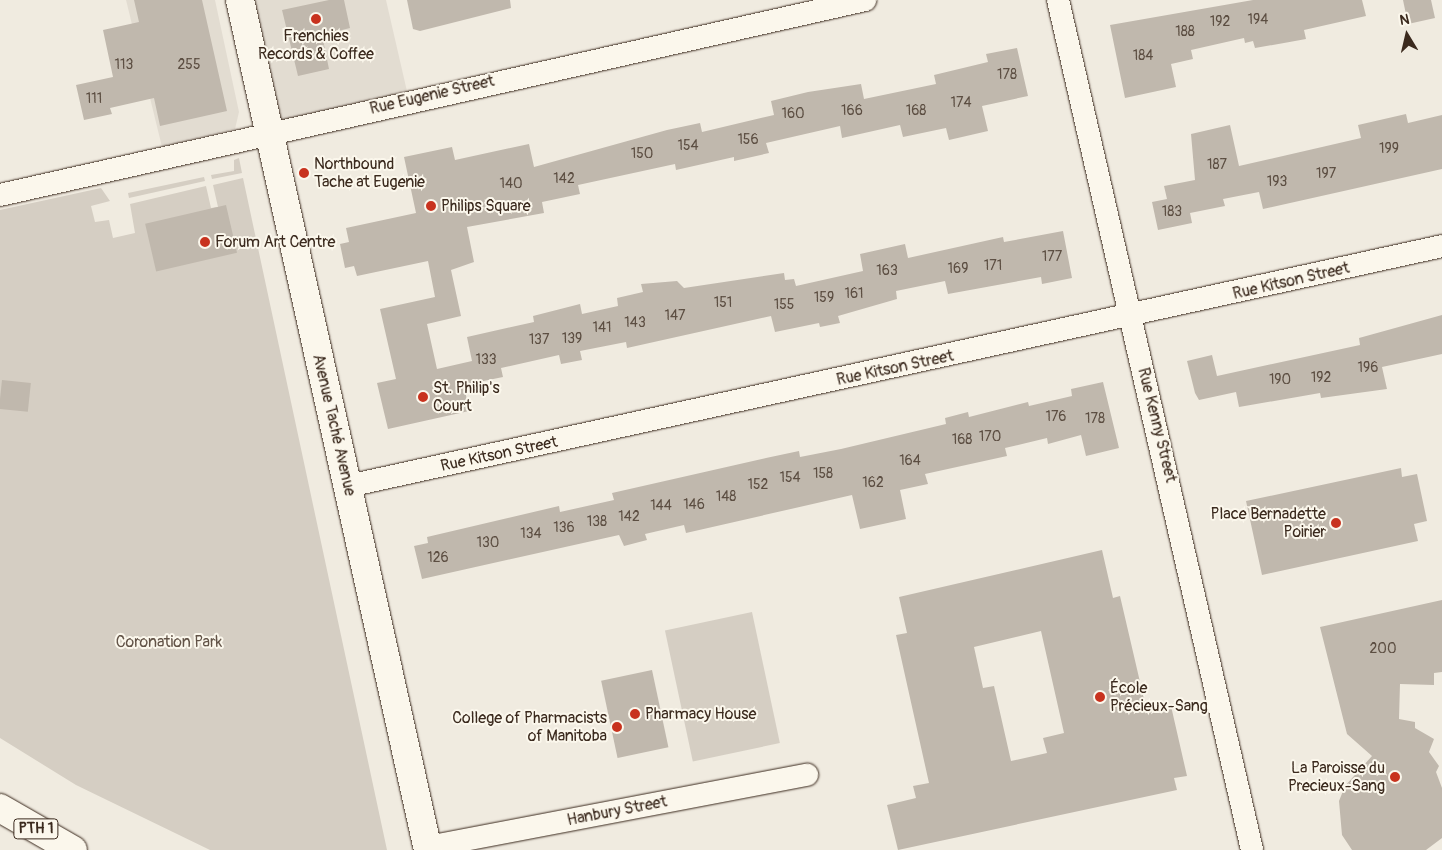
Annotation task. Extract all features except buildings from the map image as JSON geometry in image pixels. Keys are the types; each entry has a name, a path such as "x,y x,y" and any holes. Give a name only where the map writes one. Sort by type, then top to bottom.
{"main road":[{"name":"Avenue Taché Avenue","path":"240,0 268,134 428,848"},
{"name":"PTH 1","path":"0,808 73,850"}],"street":[{"name":"Rue Eugenie Street","path":"0,195 865,0"},
{"name":"Rue Kenny Street","path":"1058,0 1252,850"},
{"name":"Rue Kitson Street","path":"348,486 1131,316 1442,246"},
{"name":"Hanbury Street","path":"428,848 807,775"}],"shaded area":[{"path":"126,0 215,0 239,112 235,129 162,147"},
{"path":"240,0 386,0 409,100 268,134"}],"green space":[{"path":"239,158 242,173 212,179 211,175 234,171 234,160"},
{"path":"204,177 205,181 129,198 128,193"},
{"name":"Coronation Park","path":"243,178 387,850 210,850 76,785 0,738 0,210 101,188 110,201 91,206 95,222 109,220 113,238 135,233 130,204 206,186 211,208 218,207 213,185"},
{"path":"752,612 780,743 693,762 665,631"}],"place":[{"name":"Frenchies Records & Coffee","path":"316,19"},
{"name":"Northbound Tache at Eugenie","path":"304,173"},
{"name":"Philips Square","path":"431,206"},
{"name":"Forum Art Centre","path":"205,242"},
{"name":"St. Philip's Court","path":"423,397"},
{"name":"Place Bernadette Poirier","path":"1336,523"},
{"name":"École Précieux-Sang","path":"1100,697"},
{"name":"Pharmacy House","path":"635,714"},
{"name":"College of Pharmacists of Manitoba","path":"617,727"},
{"name":"La Paroisse du Precieux-Sang","path":"1395,777"}]}
